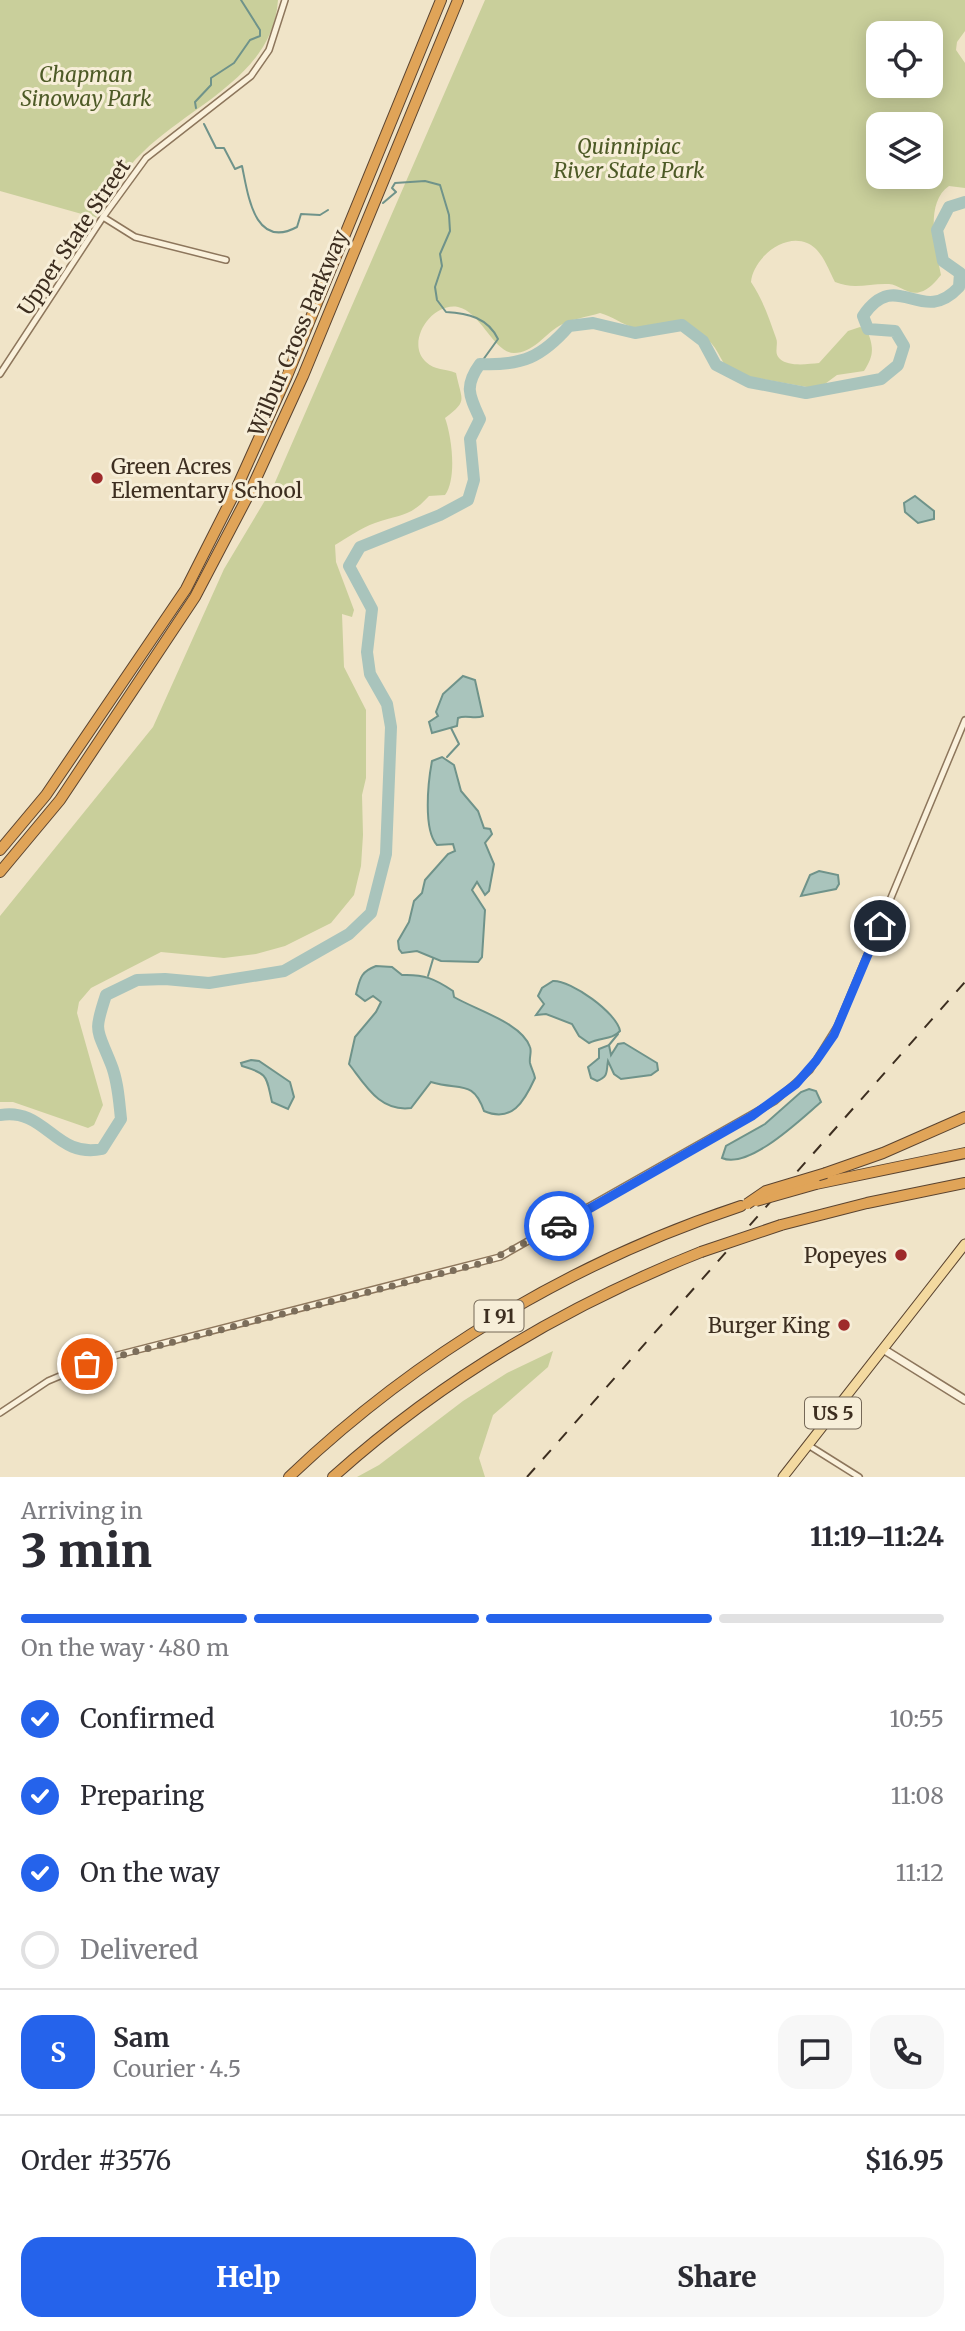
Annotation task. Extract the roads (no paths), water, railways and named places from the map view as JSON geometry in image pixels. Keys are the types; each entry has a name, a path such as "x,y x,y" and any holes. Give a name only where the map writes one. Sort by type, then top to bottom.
{"highway":[{"name":"Wilbur Cross Parkway","path":"0,850 46,795 186,589 233,496 286,376 441,0"},
{"name":"Wilbur Cross Parkway","path":"0,872 60,800 195,597 249,495 303,376 458,0"},
{"path":"744,1205 766,1191 883,1153 965,1116"},
{"name":"I 91","path":"289,1477 389,1390 495,1319 617,1254 744,1205 817,1184 965,1153"},
{"name":"I 91","path":"333,1477 433,1396 511,1344 601,1295 701,1252 781,1225 867,1203 965,1183"}],"main road":[{"name":"US 5","path":"783,1477 965,1244"}],"street":[{"name":"Upper State Street","path":"0,374 103,217 154,150 251,76 269,50 285,0"},
{"path":"103,217 135,237 226,260"},
{"path":"0,1412 48,1381 99,1360 500,1257 775,1101 810,1069 838,1026 965,720"},
{"path":"883,1349 965,1400"},
{"path":"808,1445 859,1477"}],"water":[{"path":"915,496 934,511 934,519 918,523 905,512 904,503"},
{"path":"463,676 475,680 483,716 458,718 457,726 432,733 429,722 438,716 436,712 443,694"},
{"path":"442,757 454,765 461,791 478,811 484,828 490,829 492,834 485,843 494,864 489,891 485,895 477,882 472,890 485,910 482,957 478,962 441,961 417,951 402,953 399,949 398,941 409,922 414,901 422,893 425,880 448,854 455,851 453,844 437,845 428,817 432,761"},
{"path":"819,871 838,875 839,884 836,889 801,896 810,875"},
{"path":"376,966 392,967 402,975 417,975 435,980 453,991 454,997 508,1024 525,1038 531,1049 530,1063 535,1078 516,1108 502,1114 484,1111 480,1101 470,1090 431,1082 411,1108 391,1106 382,1102 368,1089 349,1064 355,1037 381,1002 373,996 365,1001 356,994 364,974"},
{"path":"553,981 571,986 592,999 611,1015 620,1031 613,1036 589,1043 579,1036 572,1024 546,1014 536,1015 544,1004 538,996 542,988"},
{"path":"624,1043 657,1063 658,1070 651,1075 621,1079 614,1074 608,1061 604,1077 597,1081 591,1078 588,1067 599,1058 599,1049 609,1045 611,1055 618,1044"},
{"path":"259,1061 290,1082 294,1097 288,1109 272,1102 267,1082 262,1075 242,1066 241,1063"},
{"path":"809,1089 816,1091 821,1102 788,1130 746,1157 733,1160 722,1158 726,1146 765,1124 801,1092"}],"waterway":[{"path":"196,108 195,102 211,85 211,78 234,63 250,40 260,36 260,30 241,0"},
{"path":"204,124 216,148 224,148 235,169 242,166 251,204 262,225 271,231 283,232 297,227 301,214 320,215 328,210"},
{"path":"383,203 396,192 392,188 395,183 425,181 440,185 449,215 450,231 440,254 442,266 435,287 437,300 446,312 476,318 494,332 498,339 480,364"},
{"path":"0,1115 29,1118 73,1147 102,1149 121,1119 115,1077 98,1031 106,995 137,980 165,979 209,983 284,971 349,934 371,913 386,854 391,727 387,704 370,674 367,652 372,609 349,566 360,547 440,515 468,500 474,480 470,439 480,419 471,397 470,385 480,364 508,363 530,357 550,345 569,326 593,323 635,333 682,325 703,341 716,365 749,382 806,393 881,379 898,365 904,346 895,331 868,329 863,316 875,302 887,296 933,302 945,298 959,287 960,273 943,261 937,230 949,207 965,202"},
{"path":"447,757 459,744 451,728"},
{"path":"428,976 433,959"},
{"path":"609,1045 618,1034"}],"railway":[{"path":"527,1477 965,982"}],"place":[{"name":"Green Acres Elementary School","path":"97,478"},
{"name":"Popeyes","path":"901,1255"},
{"name":"Burger King","path":"844,1325"}],"park label":[{"name":"Chapman Sinoway Park","path":"86,86"},
{"name":"Quinnipiac River State Park","path":"629,158"}]}
